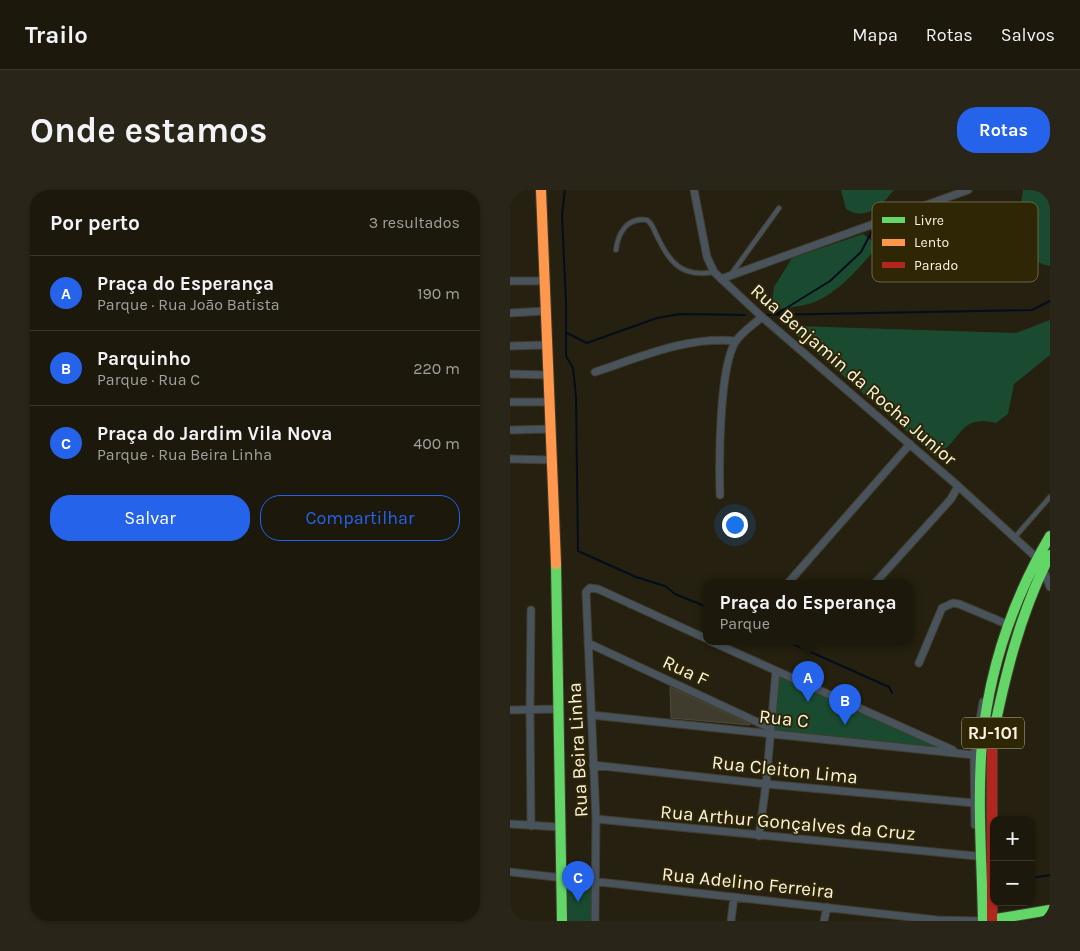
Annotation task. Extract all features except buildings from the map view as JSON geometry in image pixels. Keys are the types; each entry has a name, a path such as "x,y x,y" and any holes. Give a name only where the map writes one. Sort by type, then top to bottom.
{"main road":[{"path":"541,190 552,460 562,921"},
{"name":"RJ-101","path":"989,921 982,891 982,759 985,719 991,686 1009,625 1025,580 1050,536"},
{"name":"RJ-101","path":"989,921 992,740 1008,663 1043,568 1050,555"},
{"path":"989,921 1050,910"}],"street":[{"path":"694,190 708,257 714,272"},
{"path":"935,202 968,190"},
{"path":"722,279 872,224"},
{"name":"Rua Benjamin da Rocha Junior","path":"714,272 762,317 910,444 1037,557 1050,587"},
{"path":"510,281 545,281"},
{"path":"510,313 546,311"},
{"path":"720,495 719,458 725,384 736,341 762,317"},
{"path":"595,372 684,344 707,340 736,341"},
{"path":"510,346 546,345"},
{"path":"510,374 548,375"},
{"path":"510,402 550,402"},
{"path":"510,430 551,429"},
{"path":"791,580 910,444"},
{"path":"510,459 552,460"},
{"path":"878,580 951,499 958,486"},
{"path":"951,499 967,495"},
{"name":"Rua Beira Linha","path":"595,921 597,881 596,819 586,592 590,588 598,589 703,638"},
{"path":"919,663 942,608 947,604 959,604 1009,625"},
{"path":"531,610 531,826"},
{"name":"Rua F","path":"588,643 770,730"},
{"path":"719,645 960,753"},
{"path":"758,836 766,784 776,671"},
{"path":"982,891 976,856 974,755 980,713 984,699 991,686"},
{"path":"510,710 558,709"},
{"name":"Rua C","path":"591,715 770,730 974,755"},
{"name":"Rua Cleiton Lima","path":"593,765 766,784 974,803"},
{"name":"Rua Arthur Gonçalves da Cruz","path":"596,819 976,856"},
{"path":"510,824 559,827"},
{"name":"Rua Adelino Ferreira","path":"510,872 561,879 597,881 827,906 937,920 989,921"},
{"path":"731,921 734,897"},
{"path":"824,921 827,906"}],"lane":[{"path":"731,275 779,208"},
{"path":"616,250 617,237 622,229 637,219 648,220 666,255 673,264 687,272 714,272"},
{"path":"1015,537 1050,497"}],"green space":[{"path":"841,190 894,190 883,202 872,202 872,210 867,213 853,213 846,209"},
{"path":"1023,190 1050,190 1050,266 1038,262 1038,202 1021,202"},
{"path":"863,234 872,241 872,253 829,295 809,304 771,310 774,287 792,258"},
{"path":"1050,320 1050,355 1014,384 1008,414 996,423 974,422 967,426 944,450 935,456 794,333 796,326 1016,333"},
{"path":"777,672 950,752 771,731"},
{"path":"561,881 594,882 594,921 563,921"}],"waterway":[{"path":"565,190 562,215 566,303 566,356 573,368 576,397 578,551 636,577 665,586 675,594 703,605"},
{"path":"775,315 830,281 861,252 872,231"},
{"path":"764,315 1032,310 1050,301"},
{"path":"567,333 587,343 657,318 680,314 745,315"},
{"path":"795,645 889,687 892,693"},
{"path":"1035,877 1050,875"}],"traffic: fast":[{"path":"983,921 980,787 985,716 997,662 1014,610 1050,536"},
{"path":"992,740 1002,692 1022,622 1039,577 1050,555"},
{"path":"556,564 562,921"},
{"path":"984,921 1050,910"}],"traffic: slow":[{"path":"541,190 556,564"}],"traffic: jam":[{"path":"992,740 992,921"}],"place":[{"name":"Praça do Esperança","path":"808,702"},
{"name":"Parquinho","path":"845,725"},
{"name":"Praça do Jardim Vila Nova","path":"578,902"}]}
